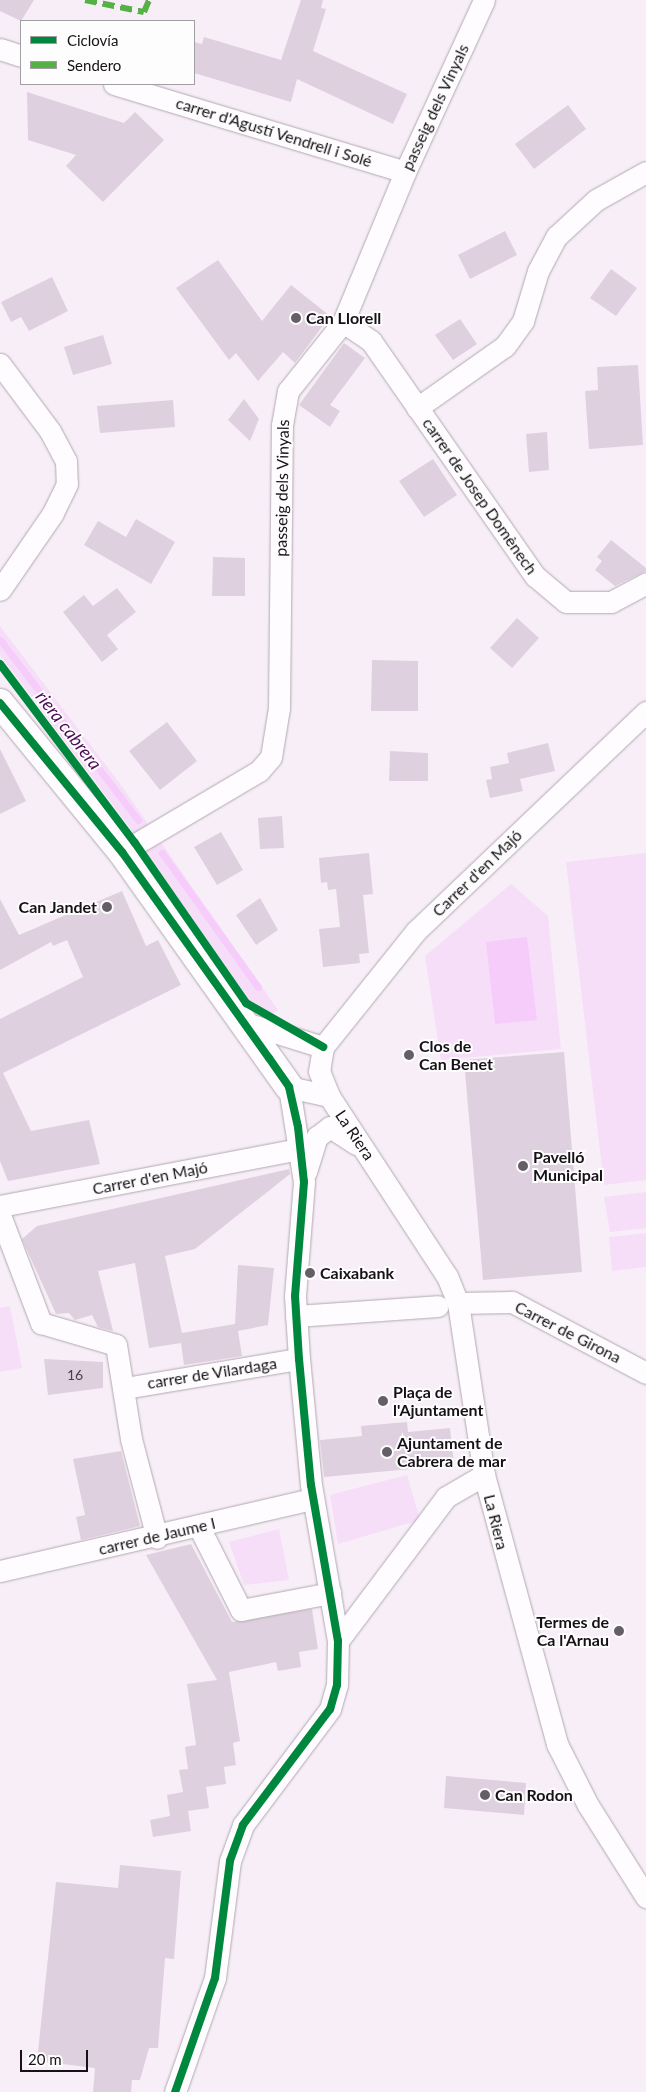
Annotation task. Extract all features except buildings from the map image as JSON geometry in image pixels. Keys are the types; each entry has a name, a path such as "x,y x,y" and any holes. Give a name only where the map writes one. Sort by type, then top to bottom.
{"street":[{"name":"passeig dels Vinyals","path":"128,848 259,771 271,757 279,708 283,407 288,391 343,322 405,172 484,0"},
{"path":"0,49 20,56"},
{"name":"carrer d'Agustí Vendrell i Solé","path":"117,85 405,172"},
{"path":"417,408 505,346 523,321 538,271 557,236 596,200 646,172"},
{"name":"carrer de Josep Domènech","path":"343,322 370,341 535,576 566,602 611,602 646,583"},
{"path":"0,364 50,431 66,461 67,484 53,513 0,590"},
{"path":"0,703 128,848 242,1022 289,1087 304,1182 296,1316 313,1498 338,1641 338,1676 330,1709 243,1825 230,1861 215,1978 175,2092"},
{"name":"Carrer d'en Majó","path":"323,1047 416,931 646,712"},
{"path":"242,1022 298,1037 323,1047"},
{"path":"269,1058 298,1037"},
{"name":"La Riera","path":"323,1047 319,1071 329,1096 447,1276 448,1304 484,1475 557,1744 588,1804 646,1898"},
{"path":"289,1087 329,1096"},
{"path":"304,1182 317,1137 330,1127 372,1160"},
{"name":"Carrer d'en Majó","path":"0,1206 299,1149"},
{"path":"0,1215 41,1323 116,1345 125,1388 131,1439 156,1538"},
{"name":"Carrer de Girona","path":"296,1316 448,1304 512,1302 646,1373"},
{"name":"carrer de Vilardaga","path":"125,1388 299,1359"},
{"path":"338,1641 446,1496 484,1475"},
{"name":"carrer de Jaume I","path":"0,1571 156,1538 313,1498"},
{"path":"199,1527 241,1610 330,1593"}],"shaded area":[{"path":"0,626 121,785 278,1010 256,1024 130,828 0,655"},
{"path":"646,853 646,1180 604,1185 566,862"},
{"path":"511,884 548,916 561,1049 441,1060 425,956"},
{"path":"527,937 537,1020 495,1024 486,942"},
{"path":"646,1192 646,1228 610,1232 604,1197"},
{"path":"646,1233 646,1267 612,1271 609,1237"},
{"path":"10,1306 22,1368 0,1372 0,1308"},
{"path":"407,1475 420,1520 338,1544 330,1495"},
{"path":"279,1529 289,1580 244,1585 229,1542"}],"waterway":[{"name":"riera cabrera","path":"0,640 138,820"},
{"name":"riera cabrera","path":"162,853 258,987"}],"marked path":[{"path":"85,0 144,12 149,0"}],"cycle path":[{"path":"0,664 135,843 246,1003 323,1047"},
{"path":"0,703 122,852 269,1058 289,1087 298,1127 304,1182 295,1296 299,1359 311,1485 338,1641 337,1685 330,1709 243,1825 230,1861 215,1978 175,2092"}],"place":[{"name":"Can Llorell","path":"296,318"},
{"name":"Can Jandet","path":"107,907"},
{"name":"Clos de Can Benet","path":"409,1055"},
{"name":"Pavelló Municipal","path":"523,1166"},
{"name":"Caixabank","path":"310,1273"},
{"name":"Plaça de l'Ajuntament","path":"383,1401"},
{"name":"Ajuntament de Cabrera de mar","path":"387,1452"},
{"name":"Termes de Ca l'Arnau","path":"619,1631"},
{"name":"Can Rodon","path":"485,1795"}]}
